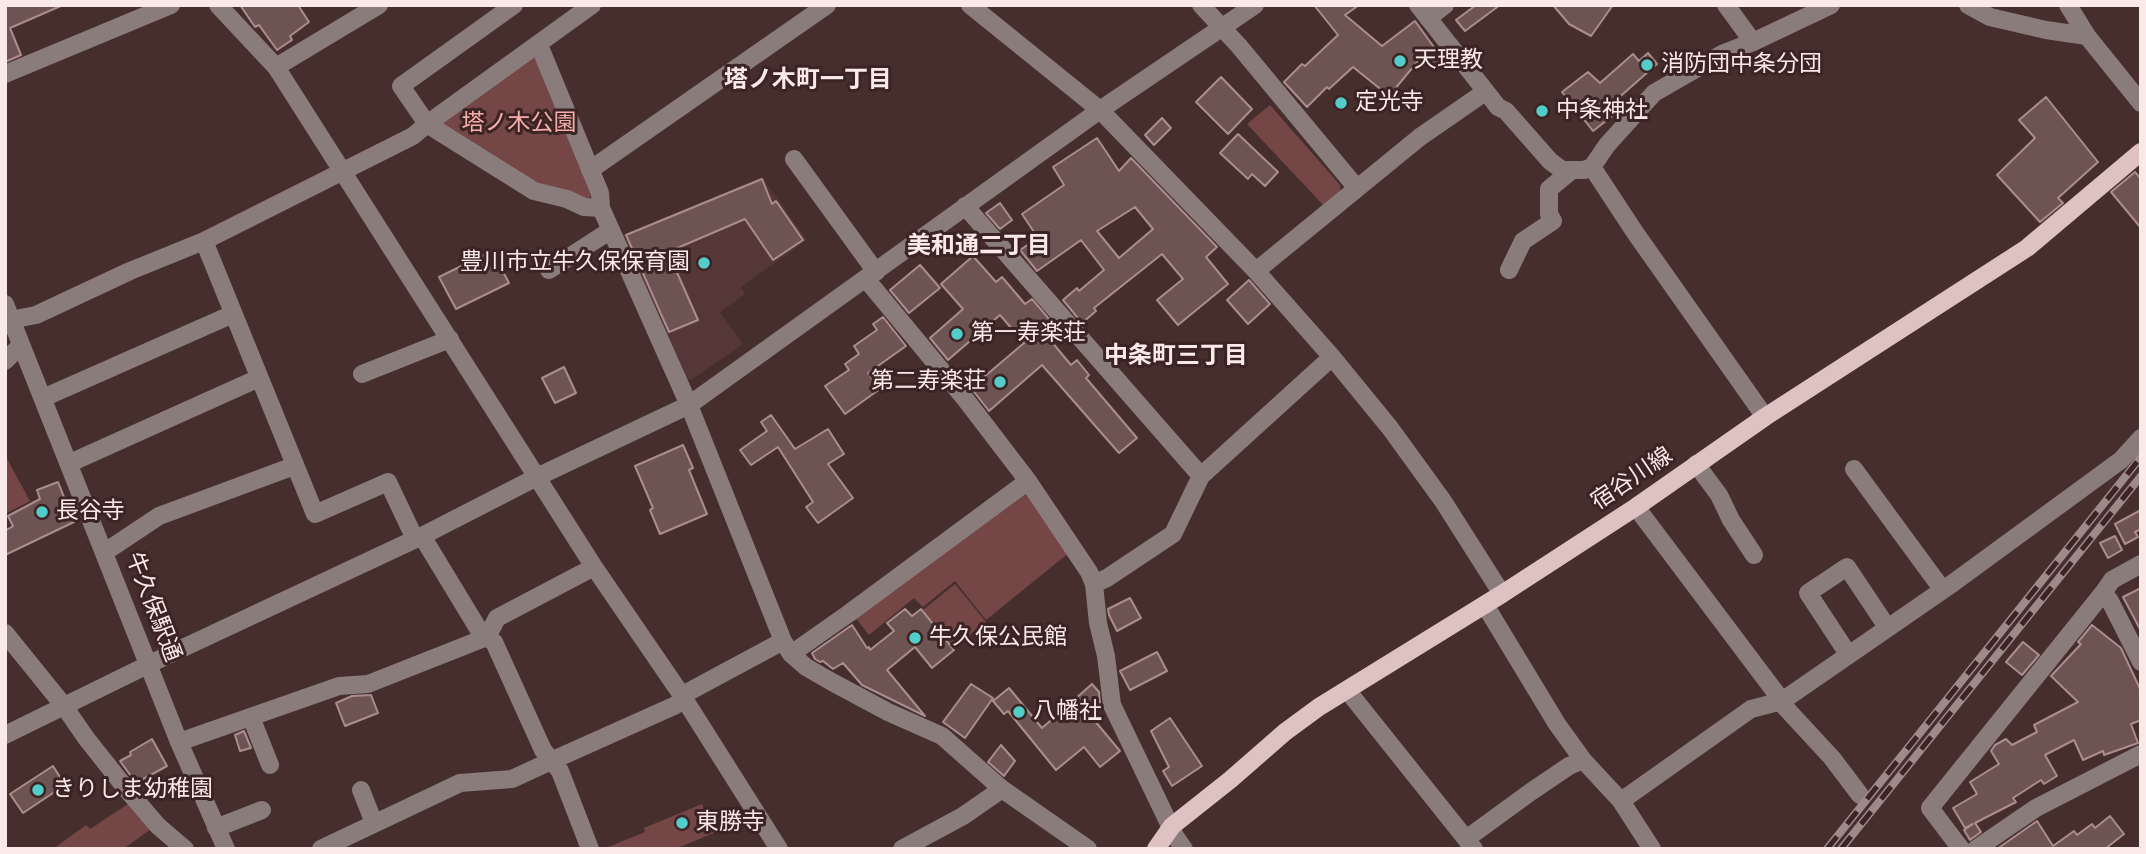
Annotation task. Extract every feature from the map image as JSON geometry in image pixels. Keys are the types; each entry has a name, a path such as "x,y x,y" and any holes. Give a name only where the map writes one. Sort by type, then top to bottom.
{"main road":[{"name":"宿谷川線","path":"1156,849 1172,826 1284,732 1636,507 1765,417 2027,248 2141,152"}],"street":[{"path":"5,74 171,5"},
{"path":"218,5 276,67 594,567 683,697 779,849"},
{"path":"276,67 379,5"},
{"path":"514,5 401,86 427,124 534,191 567,199 584,207 601,208"},
{"path":"8,315 36,315 204,241 413,136 592,5"},
{"path":"590,170 827,5"},
{"path":"970,5 1100,110 1256,271 1390,428 1443,501 1502,594"},
{"path":"1201,5 1223,27 1356,187"},
{"path":"5,735 689,405 1100,110 1255,5"},
{"path":"1445,5 1423,12 1498,107 1506,111 1550,161 1562,170 1584,170 1592,167 1607,145 1654,93 1722,54 1831,5"},
{"path":"1726,5 1753,42"},
{"path":"1968,5 1990,17 2087,36"},
{"path":"2068,5 2087,36 2141,103"},
{"path":"539,45 600,193 601,208 689,405 787,647 806,667 832,682 888,712 942,736 1002,789 1088,849"},
{"path":"1256,271 1356,187 1420,137 1485,92"},
{"path":"794,159 871,275 1028,481 1089,572 1094,584 1112,705 1184,849"},
{"path":"1592,167 1765,417"},
{"path":"1509,270 1523,241 1553,220 1549,214 1549,189 1572,170"},
{"path":"965,206 1201,476"},
{"path":"549,270 611,230"},
{"path":"204,241 315,514 388,482 418,537 482,635 494,642 543,750 560,771 590,849"},
{"path":"43,398 233,314"},
{"name":"牛久保駅通","path":"8,315 70,463 179,742 226,849"},
{"path":"362,374 450,339"},
{"path":"5,361 22,345"},
{"path":"1094,584 1107,579 1173,534 1201,476 1332,357"},
{"path":"70,463 259,378"},
{"path":"1621,801 1751,709 1782,701 2034,525 2110,468 2141,438"},
{"path":"1696,464 1719,495 1731,520 1754,555"},
{"path":"105,552 159,516 294,466"},
{"path":"1854,469 1942,589"},
{"path":"321,849 460,783 512,779 676,705 690,691 787,647 848,614 1028,481"},
{"path":"1636,507 1783,705 1832,758 1860,795"},
{"path":"1961,849 1930,808 2112,580 2141,564"},
{"path":"179,742 339,687 368,684 487,637 497,618 594,567"},
{"path":"1849,654 1808,593 1847,567 1887,627"},
{"path":"2103,593 2110,601 2141,662"},
{"path":"1485,605 1557,724 1583,760 1621,801 1652,849"},
{"path":"5,633 128,791 158,826 185,849"},
{"path":"1347,690 1470,844 1532,791 1569,766 1583,760"},
{"path":"251,717 270,765"},
{"path":"1976,849 2036,808 2141,754"},
{"path":"902,849 963,816 1002,789"},
{"path":"361,790 374,823"},
{"path":"216,828 262,810"}],"shaded area":[{"name":"豊川市立牛久保保育園","path":"762,177 807,240 741,287 745,294 720,312 743,344 691,380 685,378 622,235"}],"green space":[{"name":"塔ノ木公園","path":"533,58 540,60 594,194 584,202 539,188 442,128 442,123"},
{"path":"1270,105 1340,185 1340,193 1324,206 1247,124"},
{"path":"5,455 30,501 5,514"},
{"path":"1019,493 1031,493 1070,552 986,620 955,581 923,607 914,598 869,635 854,616"},
{"path":"955,584 986,622 954,647 923,610"},
{"path":"131,802 154,827 123,849 53,849 86,825 90,829"},
{"name":"東勝寺","path":"702,804 714,833 675,849 603,849 645,832 644,828"}],"building":[{"path":"5,5 63,5 10,28 21,55 5,62"},
{"path":"240,5 298,5 309,22 290,36 292,40 277,50 259,25 255,27"},
{"path":"1314,5 1359,5 1345,15 1382,46 1415,21 1444,61 1433,69 1423,55 1389,96 1353,67 1307,107 1284,82 1338,35"},
{"path":"1476,5 1500,5 1465,31 1456,20"},
{"path":"1553,5 1613,5 1591,36 1569,24"},
{"path":"1648,53 1657,64 1615,101 1619,111 1593,131 1562,92 1588,72 1600,83 1633,54 1639,61"},
{"path":"1221,77 1252,109 1228,134 1196,102"},
{"path":"2046,97 2098,162 2058,198 2063,203 2040,222 1997,175 2035,138 2019,120"},
{"path":"1162,118 1171,128 1154,145 1145,135"},
{"path":"1238,134 1278,172 1265,186 1252,174 1248,179 1220,153"},
{"path":"1097,138 1119,171 1131,158 1217,247 1206,257 1228,284 1178,325 1157,300 1183,279 1162,254 1094,308 1096,311 1082,323 1063,300 1077,288 1079,291 1104,270 1081,240 1037,271 1020,250 1038,238 1022,214 1064,185 1053,167","holes":["1135,207 1153,229 1119,258 1097,231"]},
{"path":"2135,172 2141,179 2141,228 2111,192"},
{"path":"762,179 772,204 776,201 803,240 773,260 745,219 668,252 698,320 669,332 626,235"},
{"path":"1000,203 1012,220 1000,229 986,213"},
{"path":"492,251 509,283 456,309 439,277"},
{"path":"973,256 996,282 1002,277 1025,304 1032,299 1061,333 1051,341 1071,365 1077,360 1089,375 1086,378 1137,438 1119,453 1042,365 989,411 971,388 1024,343 1000,315 948,360 930,338 963,309 941,284"},
{"path":"920,265 940,288 909,313 890,290"},
{"path":"1249,280 1270,304 1248,324 1227,300"},
{"path":"883,317 906,346 868,373 880,389 845,414 825,386 849,370 845,364 859,354 854,346 877,330 873,324"},
{"path":"564,367 576,393 555,403 542,378"},
{"path":"771,415 795,449 828,429 844,454 828,464 853,498 818,523 806,507 813,502 778,447 751,465 740,450 767,431 761,422"},
{"path":"683,445 693,468 689,470 707,514 660,534 650,510 653,508 635,466"},
{"path":"58,482 74,522 5,555 5,531 13,526 8,516 40,499 37,490"},
{"path":"2141,510 2141,529 2135,532 2138,537 2125,544 2115,524"},
{"path":"2115,536 2122,550 2108,558 2100,543"},
{"path":"2141,588 2141,631 2123,597"},
{"path":"1130,598 1141,618 1117,631 1108,609"},
{"path":"905,609 912,616 921,609 954,650 932,668 915,647 887,670 925,716 862,685 843,663 833,669 823,661 815,659 812,653 852,625 870,650 894,631 887,623"},
{"path":"2092,625 2121,648 2141,691 2141,720 2131,724 2138,743 2104,755 2103,751 2083,760 2074,740 2045,755 2057,776 2044,784 2041,780 2013,798 2016,802 1975,823 1981,832 1970,840 1964,830 1973,824 1965,828 1953,808 1977,794 1970,782 1999,764 1991,751 1995,745 2006,739 2012,745 2037,732 2034,725 2078,702 2051,676 2081,644 2078,642"},
{"path":"2023,642 2039,655 2022,675 2006,662"},
{"path":"1157,652 1167,671 1130,690 1120,671"},
{"path":"971,684 993,698 965,738 943,722"},
{"path":"1092,684 1099,692 1100,704 1089,714 1120,751 1100,767 1084,747 1056,770 1008,711 1004,714 993,701 1009,688 1042,728"},
{"path":"371,695 378,713 345,726 336,703 352,696"},
{"path":"1170,718 1202,766 1172,786 1163,771 1169,767 1151,731"},
{"path":"244,731 251,748 240,751 235,735"},
{"path":"152,739 167,766 136,783 120,761"},
{"path":"1001,745 1015,761 1004,776 988,762"},
{"name":"きりしま幼稚園","path":"53,766 65,785 23,813 10,794"},
{"path":"2110,816 2124,834 2105,849 1997,849 2037,821 2053,846 2074,831 2077,835 2092,824 2095,828"}],"railway":[{"path":"1827,849 2141,457"},
{"path":"1841,849 2141,476"}],"place":[{"name":"天理教","path":"1400,61"},
{"name":"消防団中条分団","path":"1647,65"},
{"name":"定光寺","path":"1341,103"},
{"name":"中条神社","path":"1542,111"},
{"name":"豊川市立牛久保保育園","path":"704,263"},
{"name":"第一寿楽荘","path":"957,334"},
{"name":"第二寿楽荘","path":"1000,382"},
{"name":"長谷寺","path":"42,512"},
{"name":"牛久保公民館","path":"915,638"},
{"name":"八幡社","path":"1019,712"},
{"name":"きりしま幼稚園","path":"38,790"},
{"name":"東勝寺","path":"682,823"}],"district":[{"name":"塔ノ木町一丁目","path":"808,80"},
{"name":"美和通二丁目","path":"979,246"},
{"name":"中条町三丁目","path":"1176,356"}]}
